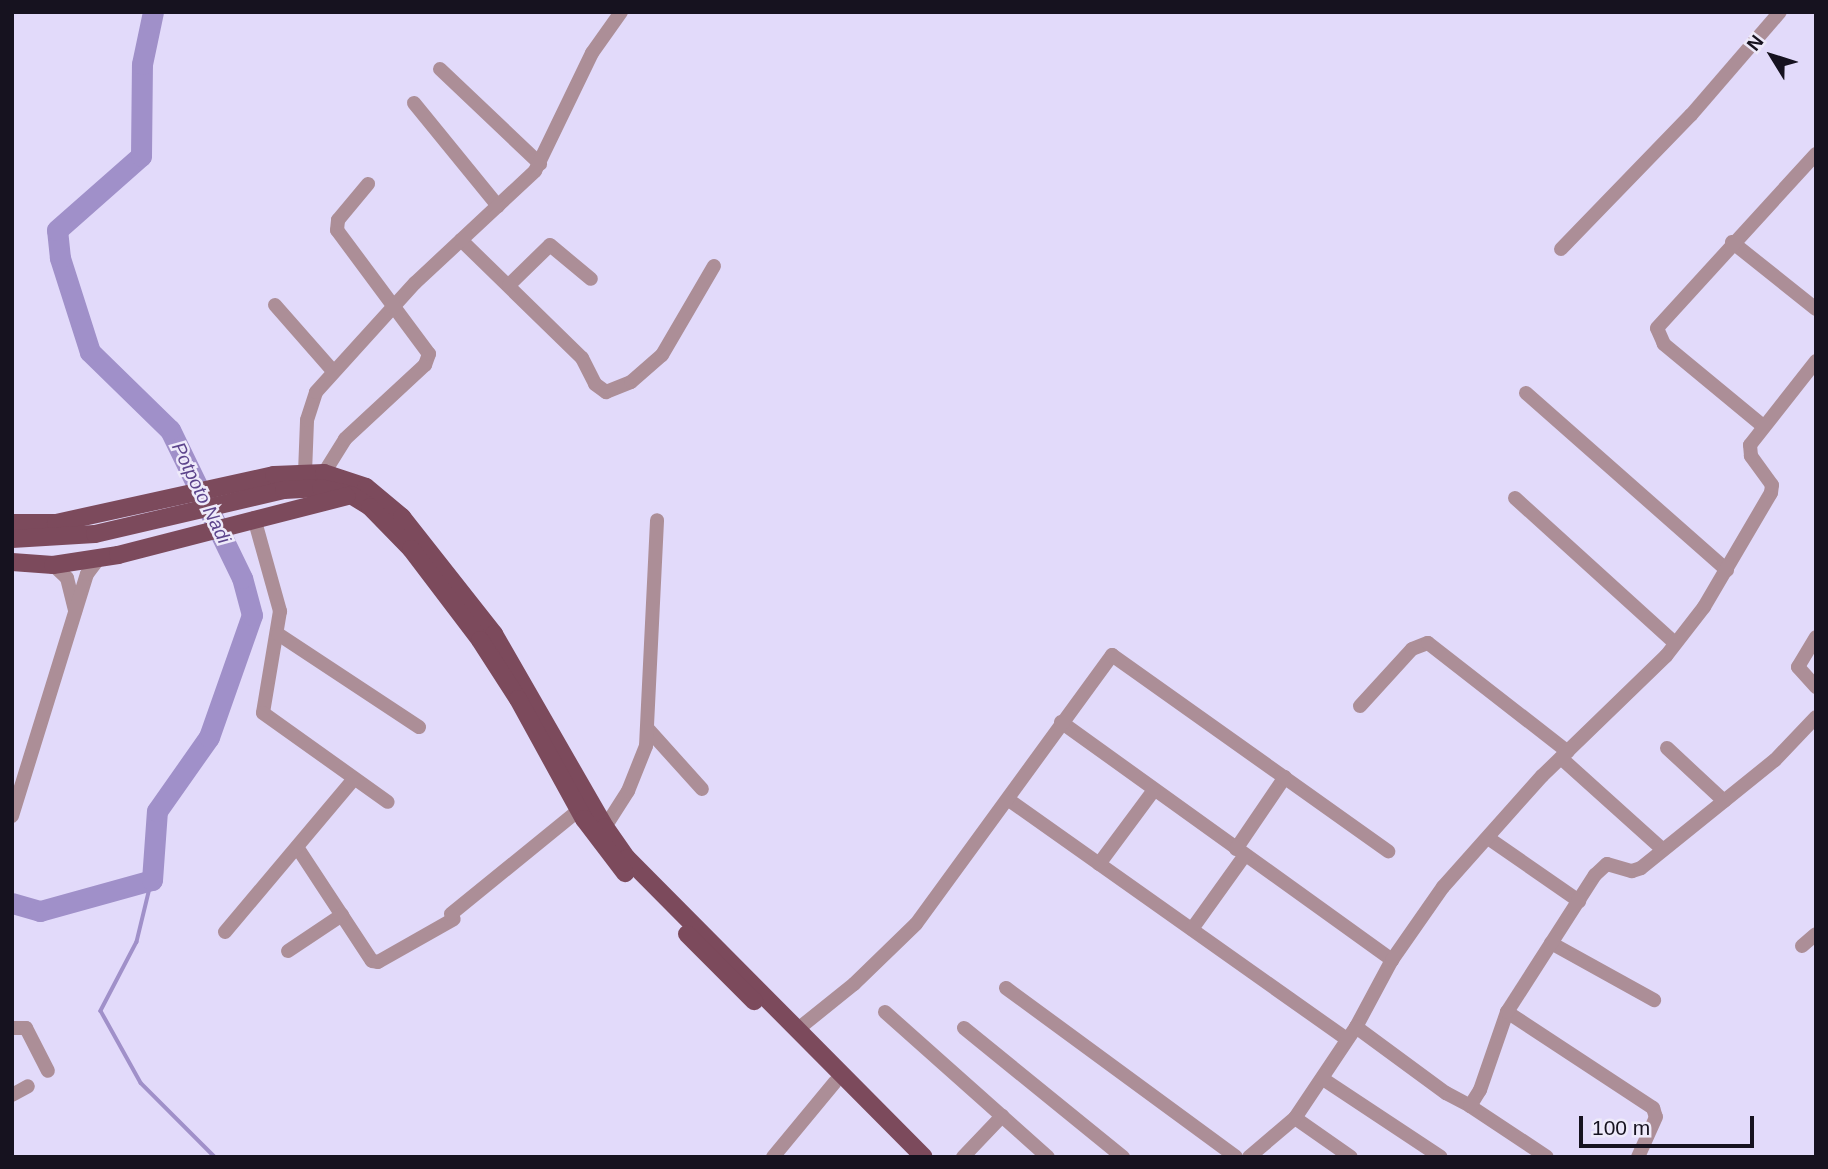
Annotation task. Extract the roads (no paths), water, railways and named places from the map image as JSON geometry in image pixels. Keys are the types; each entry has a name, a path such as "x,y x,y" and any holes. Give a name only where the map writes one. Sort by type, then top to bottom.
{"main road":[{"path":"12,539 93,525 305,473 324,473 353,481 375,503 422,541 494,634 605,827 650,881 924,1157"},
{"path":"239,491 306,487 351,495 375,503 487,650 579,810 618,866 909,1157"},
{"path":"12,562 53,565 109,556 351,495"},
{"path":"12,523 93,525"}],"street":[{"path":"305,473 310,405 333,371 395,304 540,164 592,53 621,12"},
{"path":"1561,249 1691,115 1780,12"},
{"path":"440,69 540,164"},
{"path":"414,103 498,206"},
{"path":"1763,426 1658,336 1661,319 1816,154"},
{"path":"324,473 345,439 428,359 427,348 337,230 338,220 368,184"},
{"path":"461,240 582,358 600,389 615,392 662,355 713,266"},
{"path":"1732,242 1816,309"},
{"path":"509,285 550,245 591,279"},
{"path":"275,305 333,371"},
{"path":"1249,1157 1295,1118 1322,1079 1392,960 1443,887 1564,755 1675,643 1727,570 1771,492 1768,476 1749,451 1763,426 1816,361"},
{"path":"1526,393 1727,570"},
{"path":"1516,498 1675,643"},
{"path":"251,519 280,611 263,713 388,802"},
{"path":"605,827 642,762 647,728 657,520"},
{"path":"12,816 88,574 109,556"},
{"path":"53,565 67,578 75,612"},
{"path":"278,634 419,727"},
{"path":"1816,637 1798,667 1816,687"},
{"path":"1360,706 1412,649 1428,643 1564,755 1663,850"},
{"path":"798,1029 903,939 1009,800 1106,659 1119,656 1388,851"},
{"path":"1471,1105 1480,1090 1507,1012 1578,901 1607,864 1632,871 1663,850 1775,760 1816,717"},
{"path":"1061,722 1392,960"},
{"path":"647,728 702,789"},
{"path":"1667,748 1724,800"},
{"path":"1192,929 1285,777"},
{"path":"225,932 354,779"},
{"path":"1099,864 1154,790"},
{"path":"1009,800 1192,929 1350,1033 1446,1093 1471,1105 1548,1157"},
{"path":"297,847 374,962 453,917 579,810"},
{"path":"1488,838 1578,901"},
{"path":"288,951 342,915"},
{"path":"1802,946 1816,934"},
{"path":"1551,943 1654,1000"},
{"path":"1006,988 1236,1157"},
{"path":"885,1012 1048,1157"},
{"path":"1507,1012 1653,1108 1656,1117 1638,1157"},
{"path":"12,1028 26,1028 48,1071"},
{"path":"964,1028 1123,1157"},
{"path":"1322,1079 1441,1157"},
{"path":"778,1155 835,1082"},
{"path":"12,1095 28,1086"},
{"path":"963,1157 1002,1116"},
{"path":"1295,1118 1351,1157"}],"waterway":[{"name":"Potpoto Nadi","path":"12,903 40,911 152,880 157,811 209,737 252,615 242,578 170,430 90,352 60,258 57,230 141,156 142,64 153,12"},
{"path":"152,880 137,942 101,1011 141,1083 215,1157"}]}
